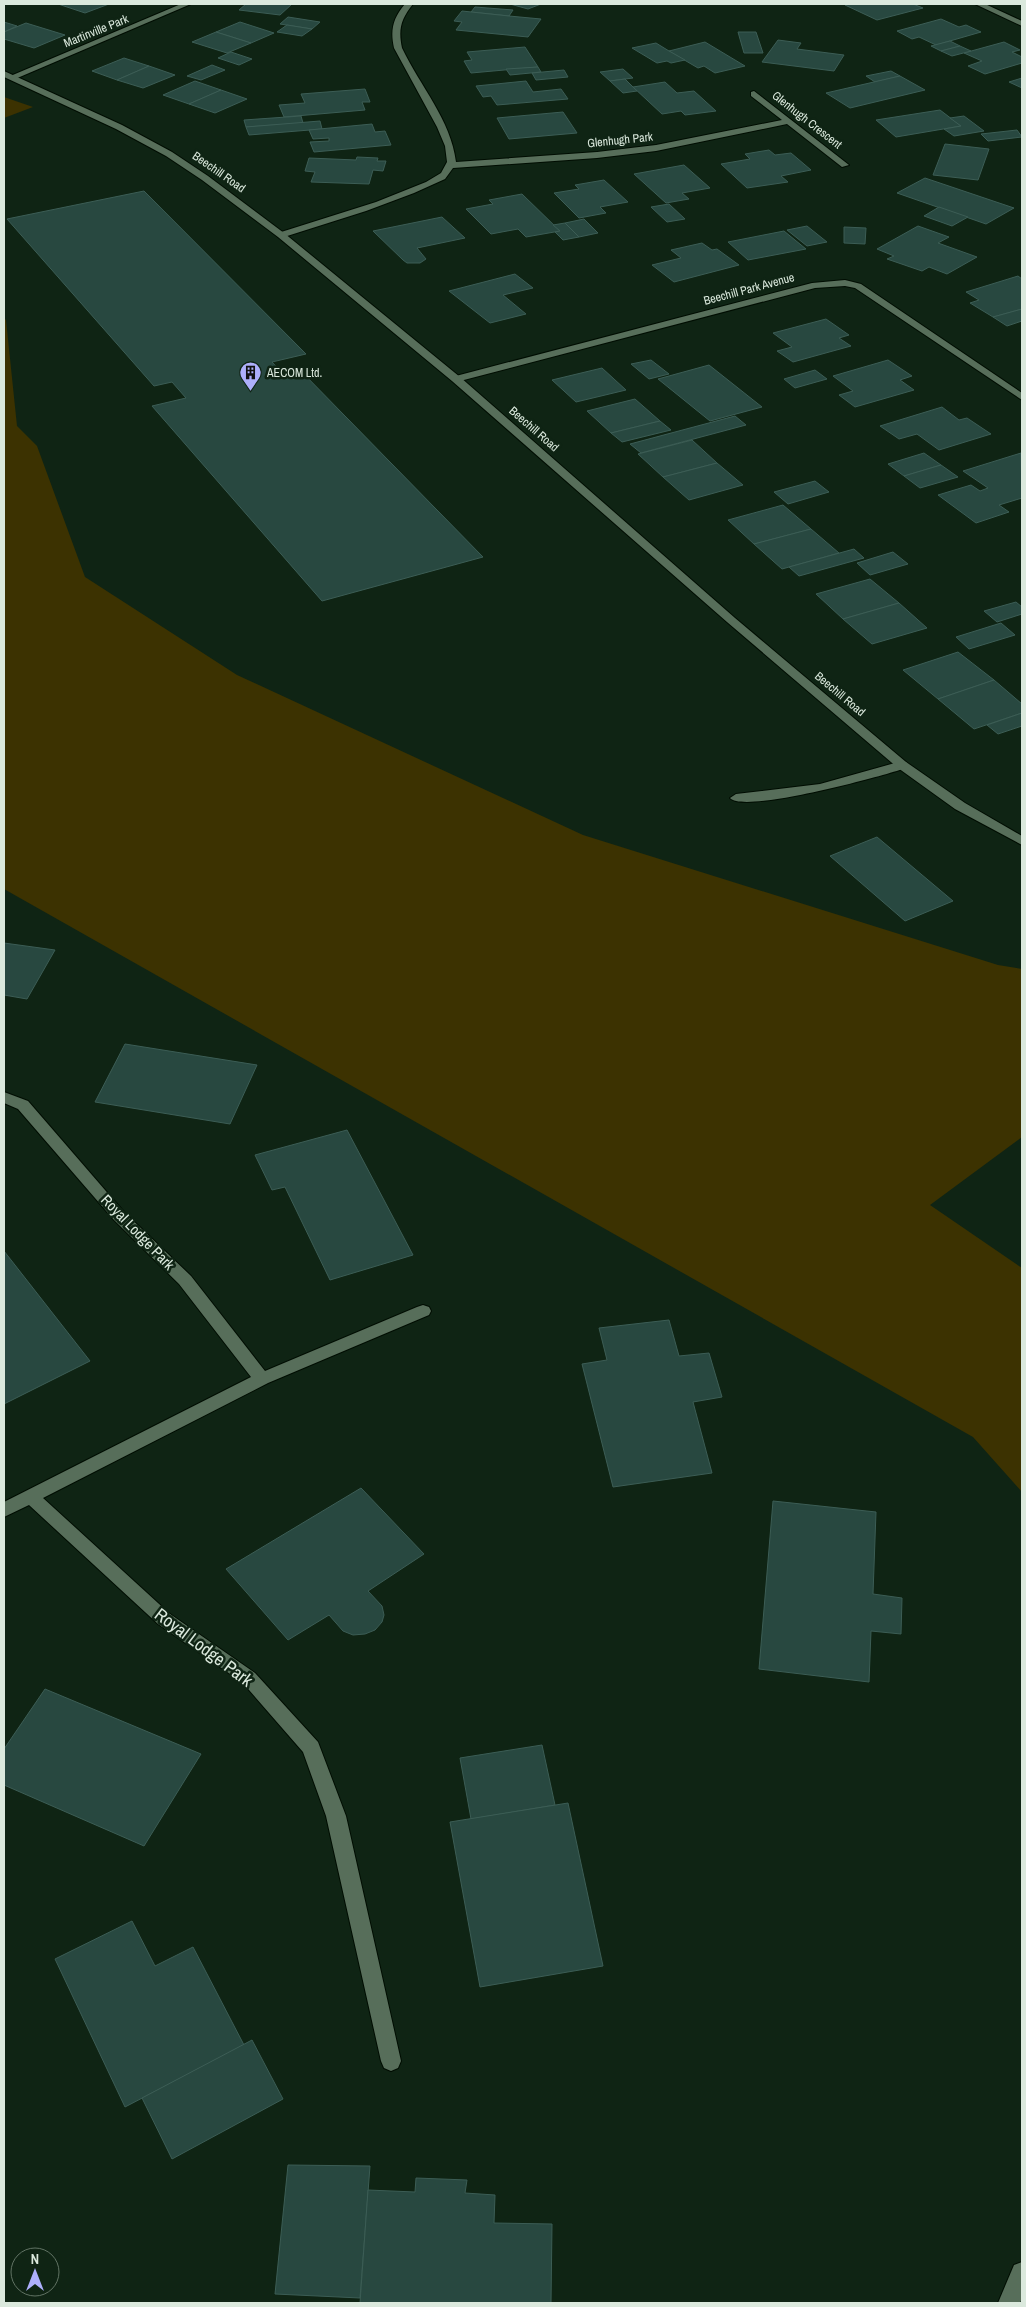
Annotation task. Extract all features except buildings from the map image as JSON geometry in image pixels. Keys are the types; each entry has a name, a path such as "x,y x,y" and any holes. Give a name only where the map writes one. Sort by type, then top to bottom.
{"street":[{"name":"Martinville Park","path":"8,75 187,4"},
{"path":"281,235 391,199 426,185 445,174 452,165 452,156 434,112 400,55 395,36 397,20 409,4"},
{"path":"979,4 1022,24"},
{"name":"Beechill Road","path":"8,75 119,127 169,154 205,178 281,235 456,379 709,601 902,765 960,806 1022,841"},
{"name":"Glenhugh Crescent","path":"754,94 845,165"},
{"name":"Glenhugh Park","path":"452,165 597,155 656,148 789,121"},
{"name":"Beechill Park Avenue","path":"456,379 815,285 845,283 858,286 1022,397"},
{"path":"736,798 784,794 842,782 902,765"},
{"name":"Royal Lodge Park","path":"4,1097 23,1105 119,1216 185,1280 262,1379"},
{"path":"4,1510 262,1379 423,1311"},
{"name":"Royal Lodge Park","path":"30,1496 164,1619 249,1678 311,1748 336,1816 391,2061"},
{"path":"1010,2303 1022,2274"}],"shaded area":[{"path":"4,97 33,107 4,118"},
{"path":"4,318 6,320 17,426 37,446 85,577 237,675 583,835 998,965 1022,969 1022,1137 930,1205 1022,1268 1022,1492 973,1437 4,889"}],"place":[{"name":"AECOM Ltd.","path":"251,392"}]}
